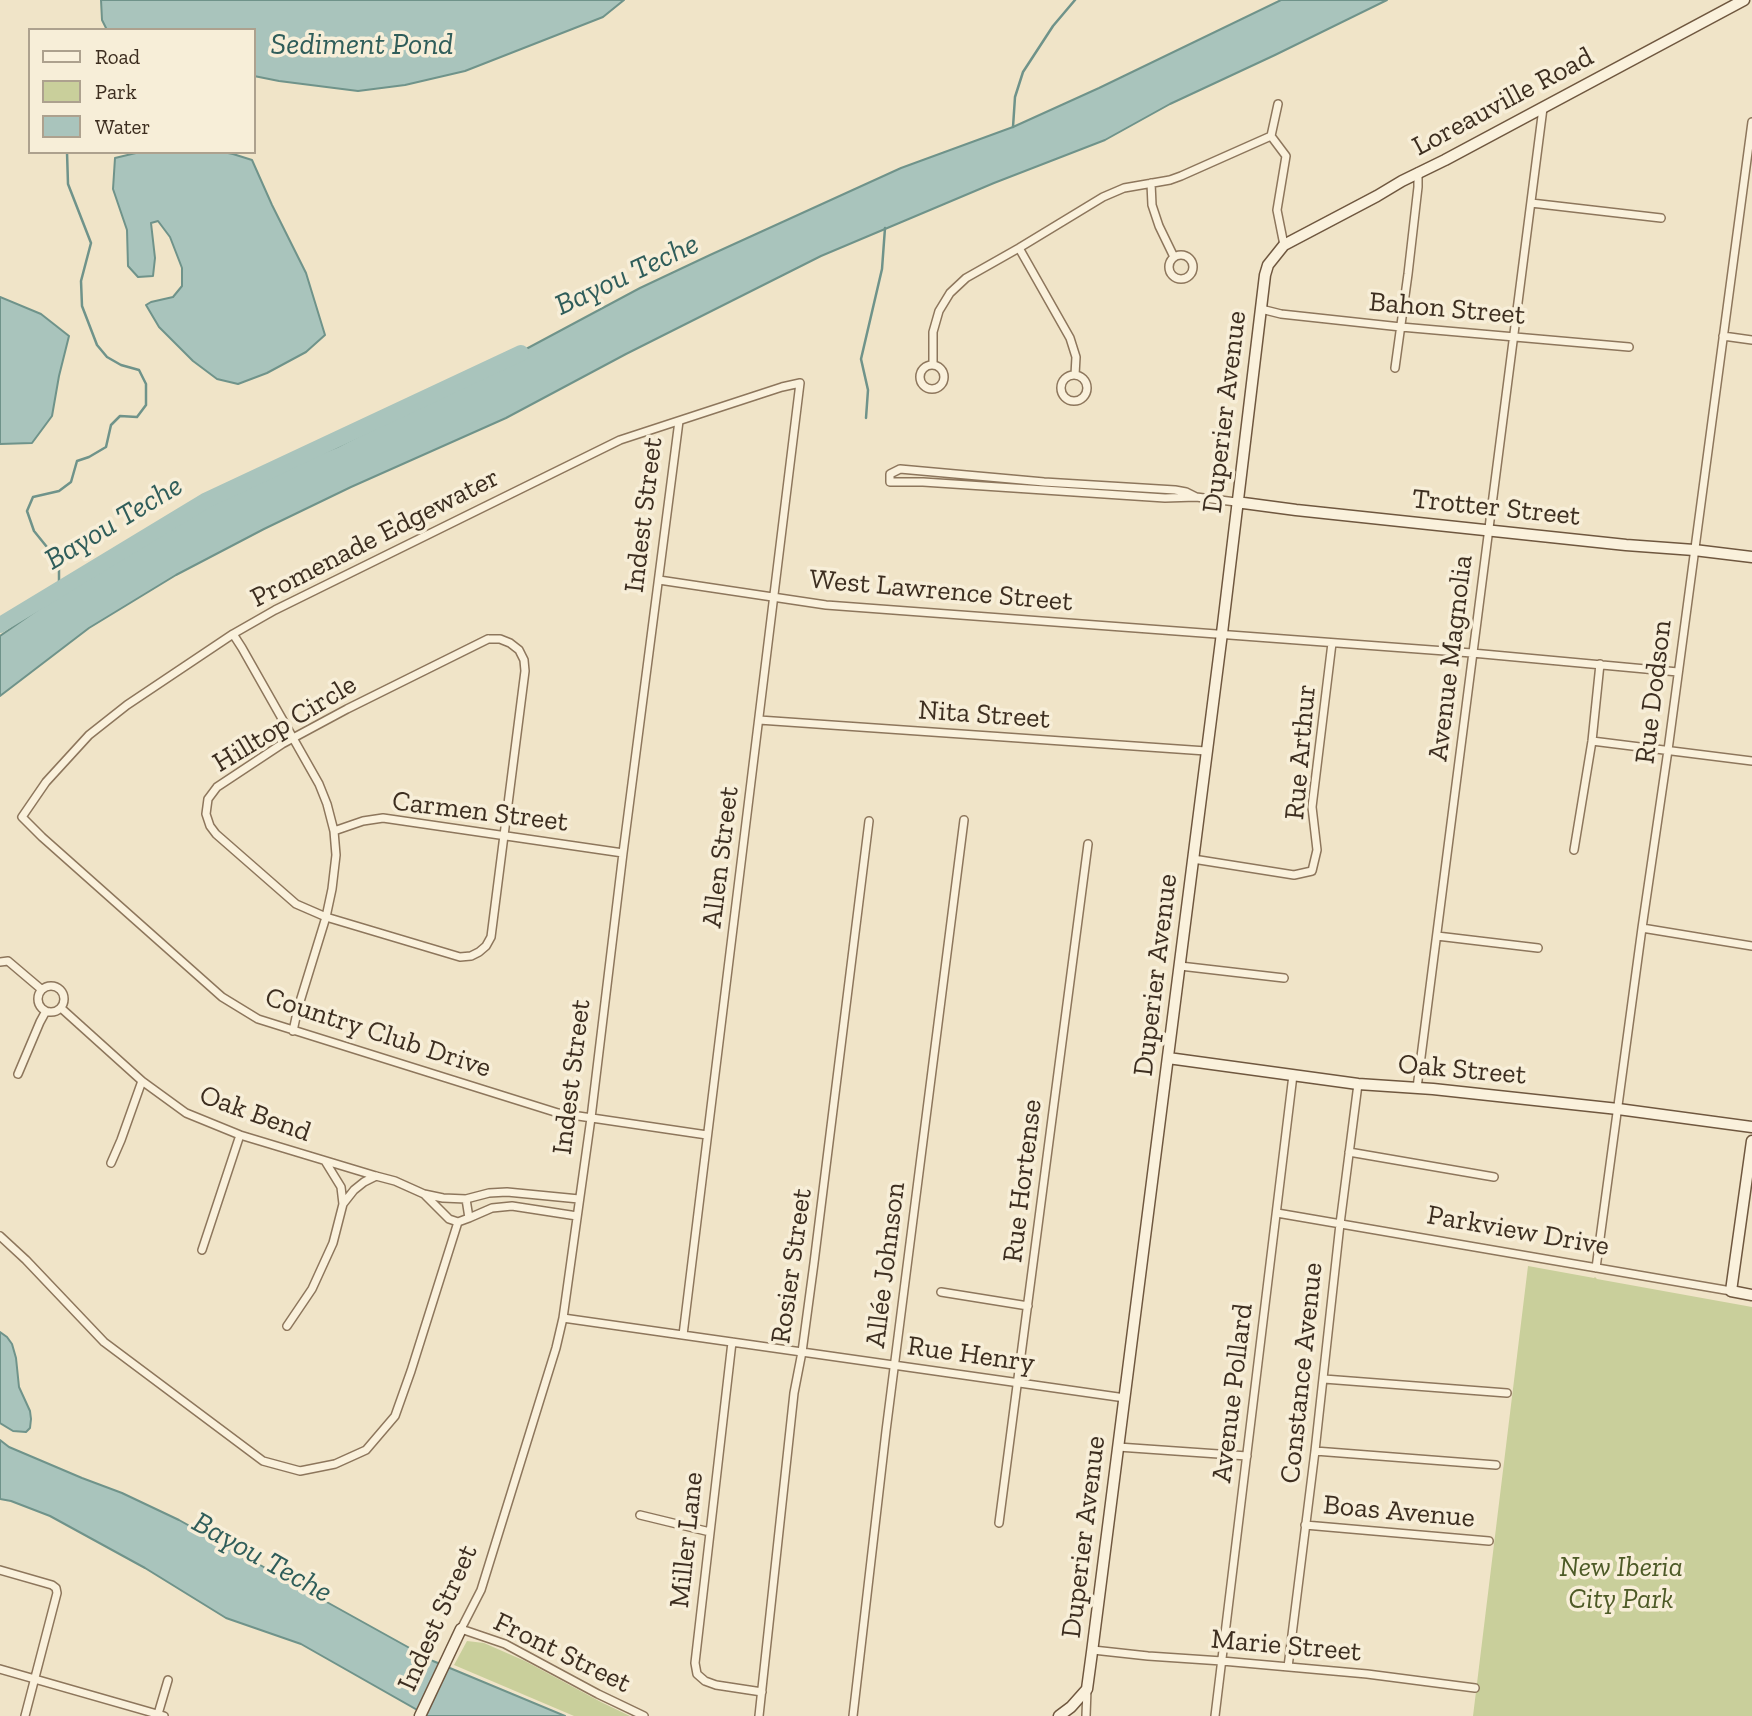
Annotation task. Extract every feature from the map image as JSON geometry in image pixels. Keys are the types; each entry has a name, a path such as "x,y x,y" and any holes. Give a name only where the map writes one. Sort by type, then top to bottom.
{"main road":[{"name":"Loreauville Road","path":"1284,245 1744,0"},
{"name":"Duperier Avenue","path":"1087,1689 1265,275 1268,265 1284,245"},
{"name":"Trotter Street","path":"1236,502 1752,557"},
{"name":"Oak Street","path":"1168,1058 1358,1084 1618,1109 1752,1127"},
{"path":"1731,1291 1752,1141"},
{"name":"Parkview Drive","path":"1731,1291 1752,1295"},
{"name":"Indest Street","path":"420,1716 461,1629"},
{"path":"1059,1716 1087,1689"}],"street":[{"path":"1278,104 1271,136 1286,156 1277,210 1284,245"},
{"name":"Avenue Magnolia","path":"1417,1088 1542,108"},
{"name":"Rue Dodson","path":"1596,1268 1752,122"},
{"path":"933,365 933,332 939,311 950,293 965,278 1103,197 1124,188 1181,176 1271,136"},
{"path":"1395,368 1417,199 1418,172"},
{"path":"1151,183 1152,205 1174,257"},
{"path":"1531,203 1661,218"},
{"path":"1019,248 1070,338 1076,357 1075,375"},
{"name":"Bahon Street","path":"1261,309 1281,314 1401,327 1629,347"},
{"path":"1723,336 1752,340"},
{"name":"Promenade Edgewater","path":"22,817 46,782 89,735 204,652 275,610 620,440 800,383"},
{"name":"Allen Street","path":"683,1335 800,383"},
{"name":"Indest Street","path":"461,1629 481,1590 562,1318 591,1118 679,421"},
{"path":"1044,486 900,469 891,474 890,482 1148,492 1175,490 1196,497 1236,502"},
{"path":"945,474 945,483"},
{"name":"West Lawrence Street","path":"659,580 826,605 1222,633 1678,672"},
{"path":"233,634 319,784 334,831 336,855 332,889 293,1031"},
{"name":"Hilltop Circle","path":"488,639 500,639 519,650 525,671 491,937 486,946 471,956 460,957 326,917 296,904 216,834 206,814 208,799 217,787 293,738 488,639"},
{"name":"Rue Arthur","path":"1193,859 1294,874 1312,871 1317,850 1312,807 1332,643"},
{"path":"1574,850 1592,741 1600,664"},
{"name":"Nita Street","path":"759,720 1206,751"},
{"path":"1592,741 1752,761"},
{"name":"Country Club Drive","path":"22,817 222,997 258,1019 558,1113 707,1135"},
{"name":"Carmen Street","path":"334,831 363,821 383,818 623,853"},
{"name":"Allée Johnson","path":"853,1716 894,1365 964,820"},
{"name":"Rosier Street","path":"759,1716 794,1393 802,1352 869,821"},
{"name":"Rue Hortense","path":"999,1523 1088,844"},
{"path":"1642,928 1752,946"},
{"path":"1437,936 1538,948"},
{"path":"0,962 8,961 41,989 38,1004 46,1011 57,1011 61,1008"},
{"path":"1180,966 1284,978"},
{"name":"Oak Bend","path":"41,989 50,985 60,989 64,998 61,1008 142,1081 186,1113 240,1135 443,1198 466,1199 507,1192 579,1199"},
{"path":"18,1074 46,1011"},
{"name":"Avenue Pollard","path":"1215,1716 1293,1075"},
{"path":"111,1163 142,1081"},
{"name":"Constance Avenue","path":"1288,1667 1324,1379 1339,1224 1358,1084"},
{"path":"202,1250 240,1135"},
{"path":"1349,1152 1494,1177"},
{"path":"287,1326 312,1289 333,1243 343,1204 341,1187 325,1161"},
{"path":"343,1204 354,1190 376,1176"},
{"name":"Oak Bend","path":"424,1194 449,1219 458,1222"},
{"path":"466,1199 469,1218"},
{"path":"0,1236 26,1259 104,1342 263,1461 300,1471 335,1464 366,1450 395,1416 458,1222 492,1208 512,1206 577,1216"},
{"name":"Parkview Drive","path":"1277,1213 1731,1291"},
{"path":"941,1292 1028,1306"},
{"name":"Rue Henry","path":"562,1318 1125,1398"},
{"name":"Miller Lane","path":"732,1342 695,1663 697,1674 705,1681 762,1692"},
{"path":"1324,1379 1507,1393"},
{"path":"1118,1447 1247,1456"},
{"path":"1315,1451 1496,1465"},
{"path":"640,1515 710,1532"},
{"name":"Boas Avenue","path":"1305,1525 1489,1541"},
{"path":"0,1570 52,1585 57,1593 25,1716"},
{"name":"Front Street","path":"461,1629 505,1644 644,1716"},
{"name":"Marie Street","path":"1093,1650 1288,1667 1475,1688"},
{"path":"0,1669 161,1715 168,1680"},
{"name":"Duperier Avenue","path":"1086,1716 1087,1689"}],"green space":[{"name":"New Iberia City Park","path":"1528,1266 1752,1307 1752,1716 1473,1716"},
{"path":"467,1641 484,1643 525,1661 630,1716 574,1716 454,1665"}],"water":[{"name":"Sediment Pond","path":"101,0 624,0 603,17 465,71 405,85 358,91 256,76 256,28 106,28 102,20"},
{"path":"1281,0 1387,0 1170,104 1105,140 994,183 821,256 506,418 264,529 176,575 89,628 0,696 0,636 59,595 199,509 277,471 337,447 640,288 710,255 901,168 1013,127"},
{"path":"132,154 233,154 252,160 306,273 325,335 306,352 267,373 238,384 217,379 193,361 159,327 146,305 173,297 182,286 182,268 170,237 158,221 151,223 155,258 153,276 138,277 128,266 127,230 113,189 115,158"},
{"path":"0,297 41,314 69,336 52,416 32,443 0,444"},
{"path":"0,1332 12,1344 19,1387 30,1411 30,1428 26,1432 13,1431 0,1423"},
{"path":"0,1440 9,1447 122,1493 179,1520 433,1661 565,1716 428,1716 301,1644 226,1618 145,1568 50,1516 0,1499"}],"waterway":[{"path":"1013,127 1015,97 1023,72 1053,26 1075,0"},
{"path":"59,595 59,562 34,531 27,511 33,497 59,491 71,482 77,461 106,447 111,425 120,416 137,417 146,405 146,384 139,370 121,365 107,357 97,345 82,306 81,281 91,243 68,184 67,154"},
{"path":"866,418 868,390 861,359 882,269 885,228"},
{"name":"Bayou Teche","path":"0,625 205,501 521,353"}]}
